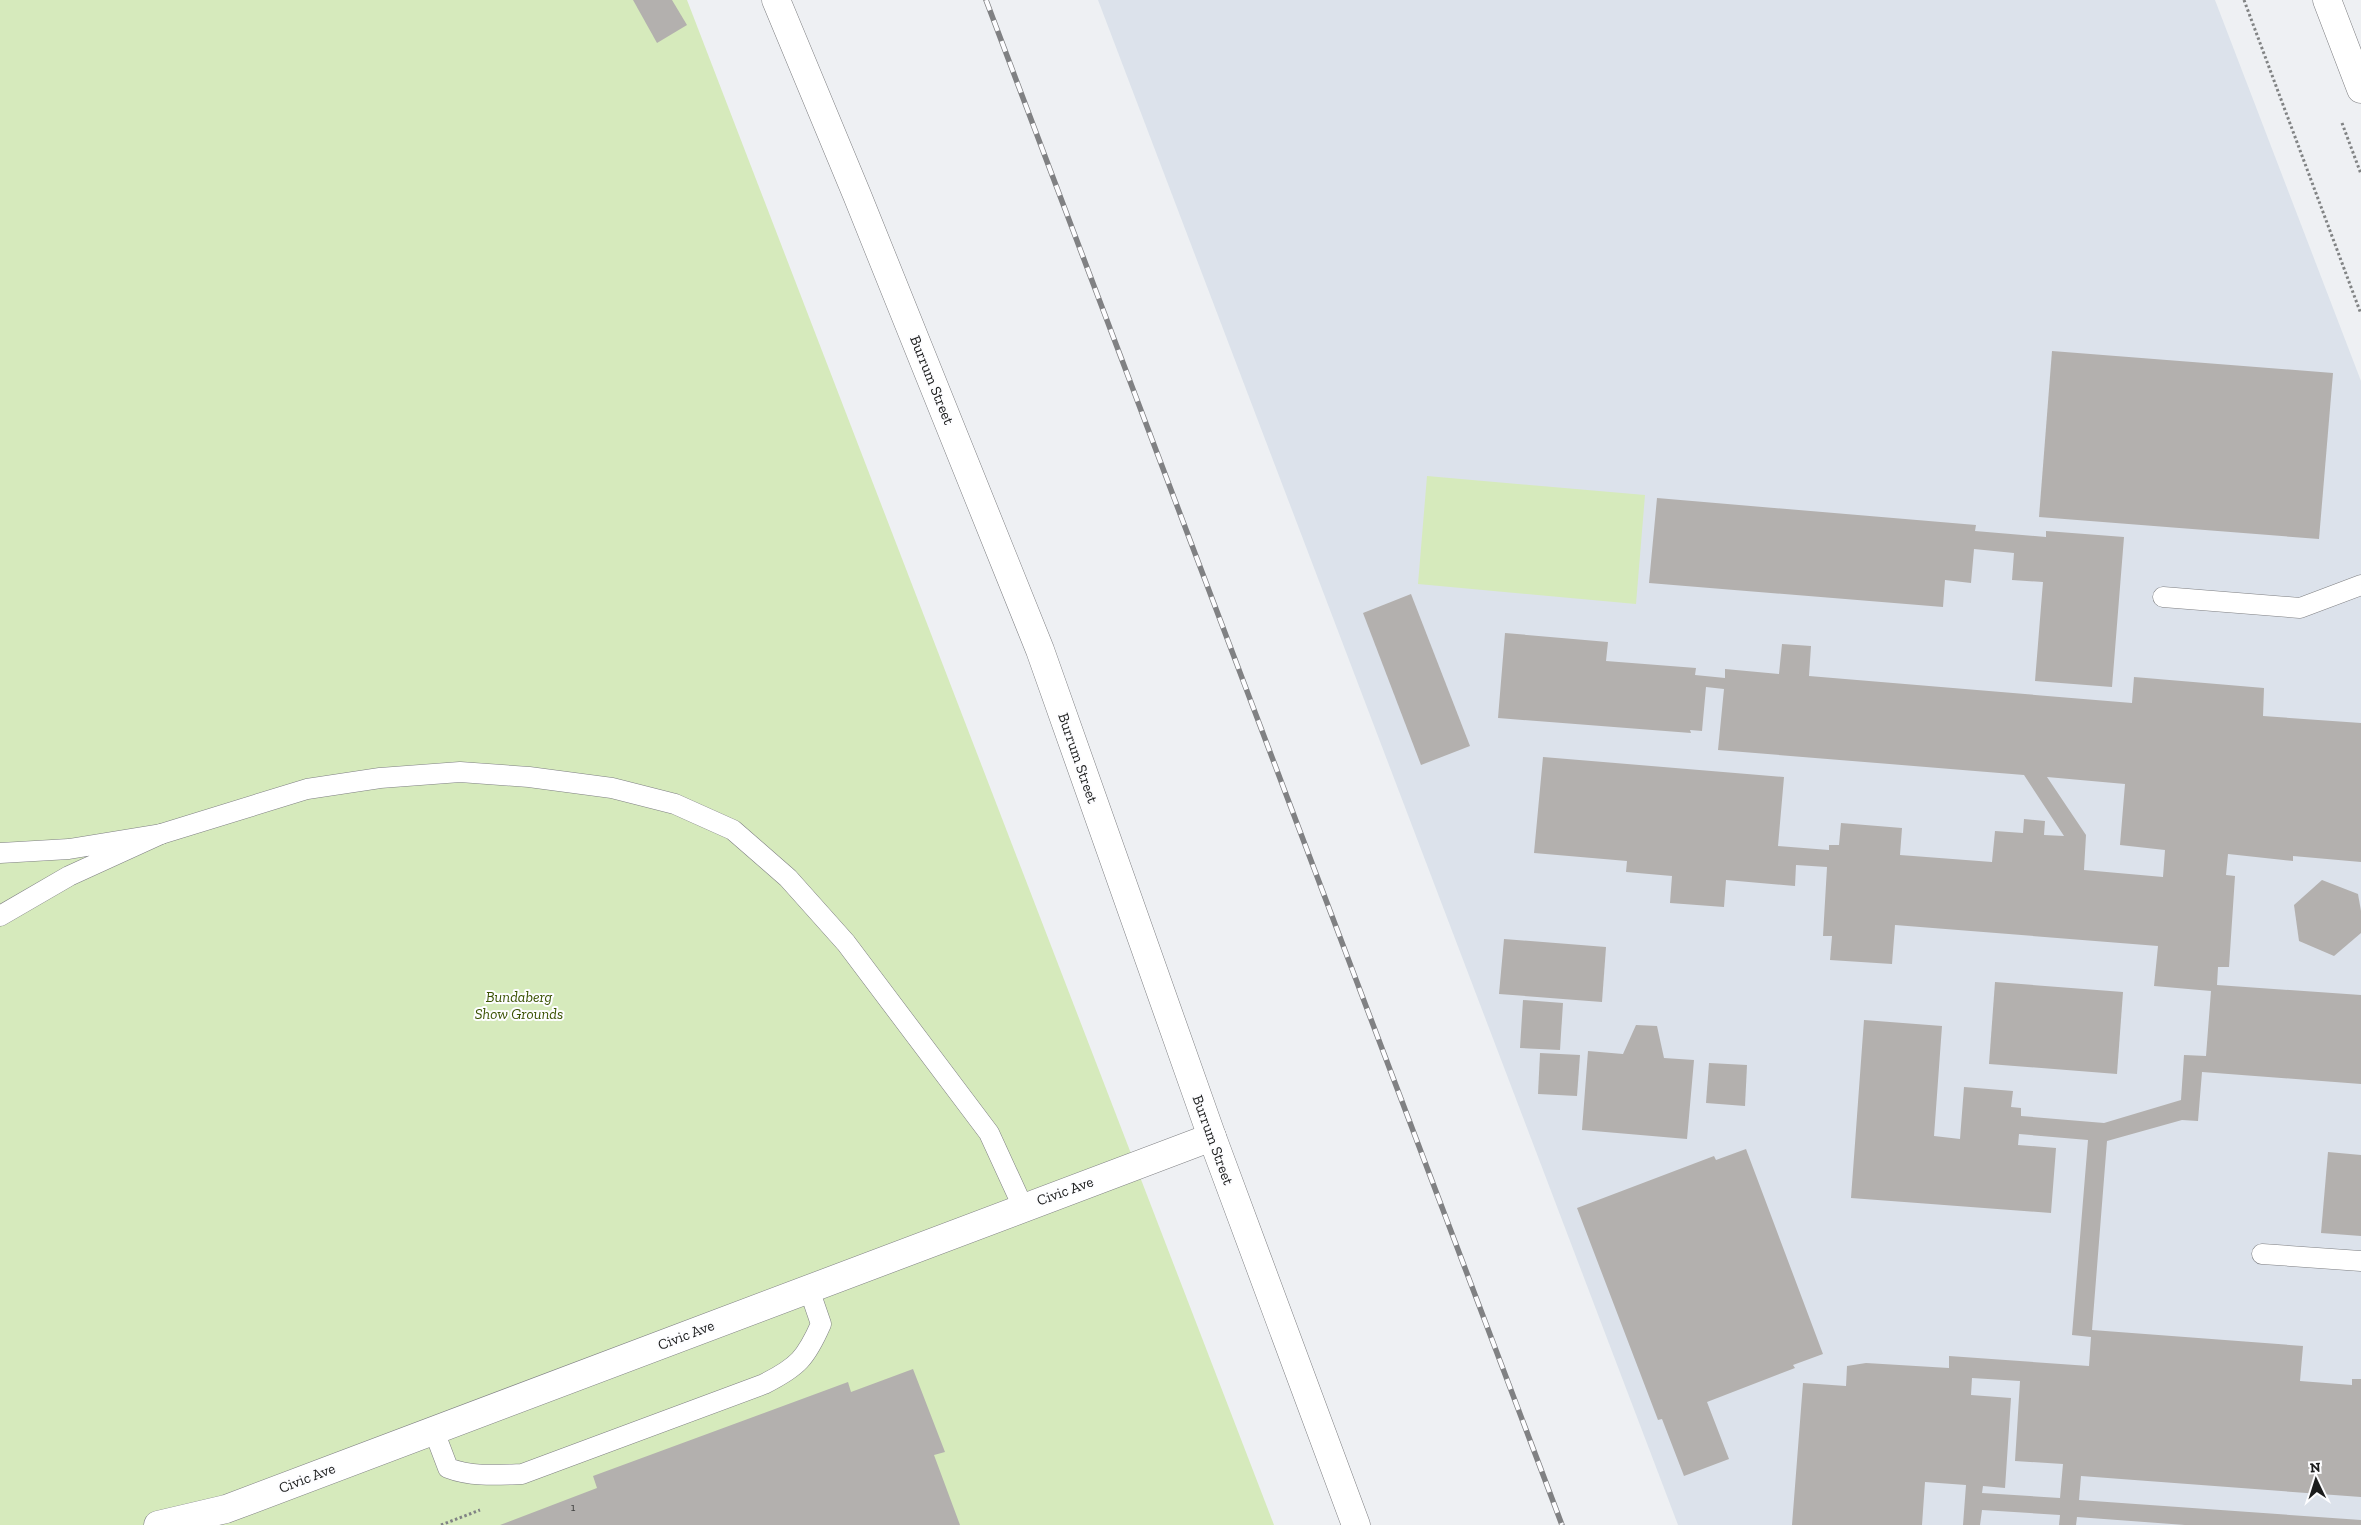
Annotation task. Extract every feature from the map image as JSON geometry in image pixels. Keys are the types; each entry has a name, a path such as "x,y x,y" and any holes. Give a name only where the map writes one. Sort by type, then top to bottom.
{"street":[{"name":"Burrum Street","path":"776,0 861,204 1040,650 1212,1137 1356,1525"},
{"path":"2327,0 2361,89"},
{"name":"Civic Ave","path":"158,1525 226,1509 1212,1137"}],"lane":[{"path":"2163,597 2300,608 2361,584"},
{"path":"0,916 69,876 161,834 307,789 380,778 460,772 529,777 612,788 676,804 733,830 788,878 846,943 989,1133 1023,1207"},
{"path":"0,853 69,849 161,834"},
{"path":"2262,1254 2361,1261"},
{"path":"434,1431 448,1468 473,1473 522,1474 755,1387 789,1372 803,1358 814,1341 821,1324 809,1289"}],"path":[{"path":"2244,0 2361,314"},
{"path":"440,1525 482,1510"}],"shaded area":[{"path":"1098,0 2215,0 2361,381 2361,1525 1678,1525"}],"green space":[{"name":"Bundaberg Show Grounds","path":"0,0 687,0 1274,1525 0,1525"},
{"path":"1427,476 1645,495 1636,604 1418,584"}],"building":[{"path":"633,0 672,0 687,25 657,43"},
{"path":"2052,351 2333,373 2319,539 2039,517"},
{"path":"1657,498 1976,525 1975,531 2046,537 2046,531 2124,537 2112,687 2035,681 2043,582 2012,580 2014,553 1974,549 1971,583 1945,580 1943,607 1649,583"},
{"path":"1411,594 1470,746 1421,765 1363,613"},
{"path":"1505,633 1608,642 1606,661 1696,668 1695,675 1725,678 1725,669 1779,674 1782,644 1811,646 1809,676 2132,703 2134,677 2264,688 2263,716 2361,723 2361,862 2293,856 2293,861 2228,854 2226,875 2235,876 2229,967 2218,967 2217,985 2361,995 2361,1084 2202,1072 2198,1121 2182,1120 2107,1141 2092,1330 2303,1346 2300,1381 2352,1385 2352,1379 2361,1379 2361,1497 2081,1476 2079,1500 2361,1520 2361,1525 2185,1525 2077,1517 2076,1525 2059,1525 2060,1515 1982,1510 1980,1525 1963,1525 1966,1485 1925,1482 1922,1525 1792,1525 1803,1383 1846,1386 1847,1366 1866,1363 1949,1368 1949,1356 2089,1366 2091,1337 2072,1335 2088,1140 2019,1134 2018,1145 2056,1148 2051,1213 1851,1198 1864,1020 1942,1026 1934,1136 1960,1139 1964,1087 2013,1091 2011,1107 2021,1108 2021,1116 2104,1123 2181,1100 2184,1055 2206,1056 2211,991 2154,986 2158,946 1895,925 1892,964 1830,960 1832,936 1823,936 1827,867 1796,865 1795,886 1726,880 1724,907 1670,903 1672,876 1626,872 1627,861 1534,853 1543,757 1784,777 1778,846 1829,850 1829,845 1839,845 1841,823 1902,828 1900,855 1992,862 1995,831 2023,833 2024,819 2045,821 2044,835 2064,836 2024,775 1718,750 1724,689 1706,687 1702,731 1690,730 1691,733 1498,718","holes":["2047,777 2125,784 2120,845 2165,850 2163,877 2084,870 2086,835","1972,1378 2020,1381 2015,1461 2063,1464 2060,1498 1982,1493 1983,1486 2005,1488 2011,1398 1971,1395"]},
{"path":"2322,880 2358,894 2361,911 2361,933 2334,956 2299,941 2294,905"},
{"path":"1504,939 1606,947 1602,1002 1499,994"},
{"path":"1995,982 2123,992 2117,1074 1989,1064"},
{"path":"1523,1000 1563,1003 1560,1050 1520,1048"},
{"path":"1636,1025 1657,1026 1664,1058 1694,1060 1687,1139 1582,1130 1588,1051 1623,1054"},
{"path":"1540,1053 1580,1055 1577,1096 1538,1094"},
{"path":"1709,1063 1747,1065 1745,1106 1706,1103"},
{"path":"1746,1149 1823,1354 1793,1365 1795,1368 1707,1402 1729,1459 1684,1476 1662,1419 1658,1420 1577,1208 1714,1156 1716,1160"},
{"path":"2328,1152 2361,1155 2361,1236 2321,1233"},
{"path":"913,1369 945,1452 934,1455 960,1525 500,1525 597,1488 593,1476 848,1382 851,1392"}],"railway":[{"path":"986,0 1562,1525"}]}
